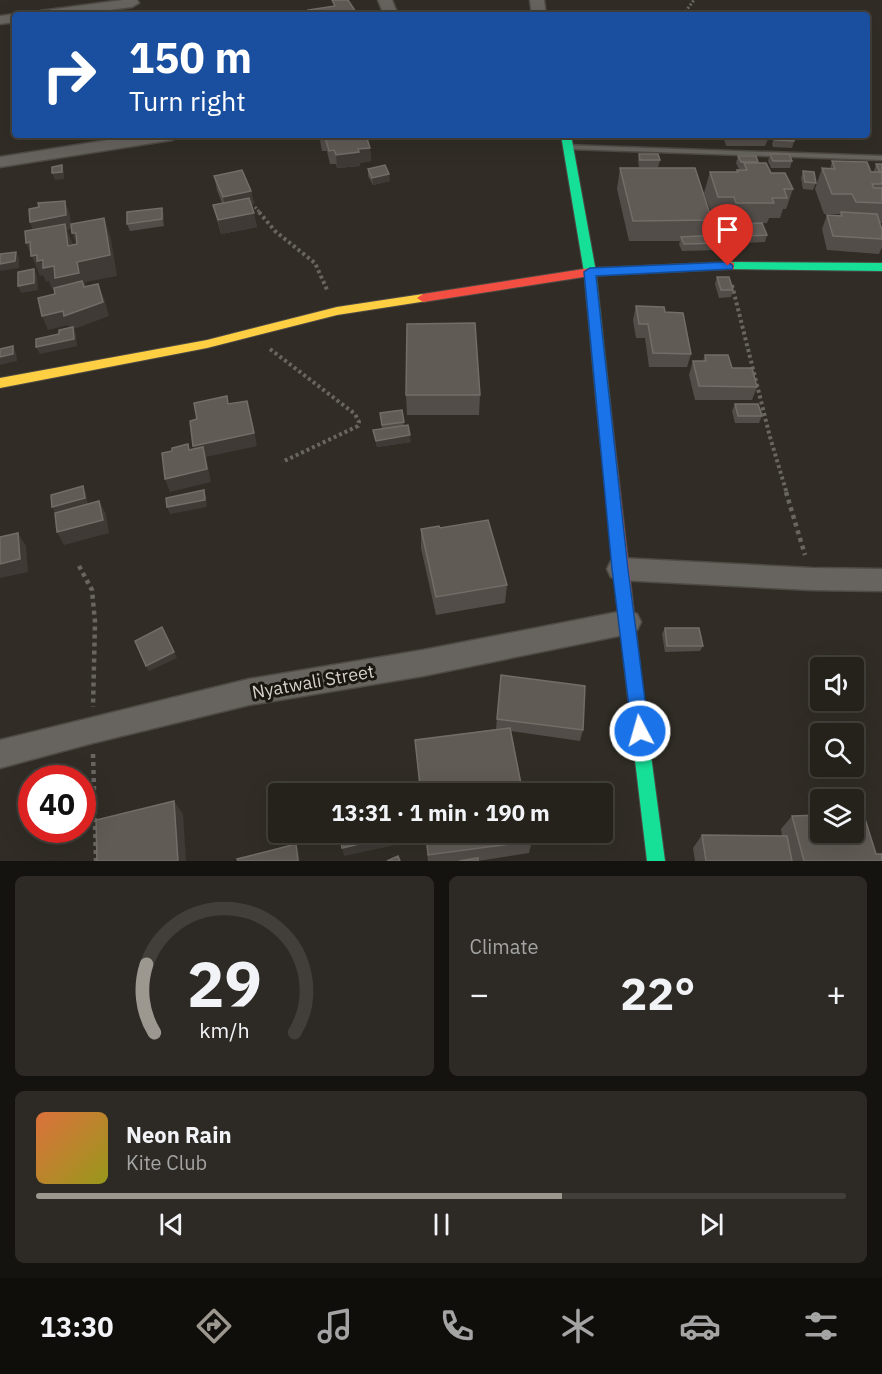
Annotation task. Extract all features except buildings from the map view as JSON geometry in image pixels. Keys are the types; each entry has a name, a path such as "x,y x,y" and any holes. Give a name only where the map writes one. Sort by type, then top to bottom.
{"street":[{"path":"71,12 133,6"},
{"path":"0,162 148,138"},
{"path":"568,141 590,272 620,569 656,861"},
{"path":"0,383 250,335 337,311 590,272 728,266 882,267"},
{"path":"620,569 812,579 882,580"},
{"name":"Nyatwali Street","path":"0,754 249,692 423,663 628,622"}],"lane":[{"path":"568,141 882,158"}],"path":[{"path":"255,207 275,231 315,263 337,311"},
{"path":"728,266 770,437 812,579"},
{"path":"250,335 315,381 358,417 358,426 282,462"},
{"path":"79,566 92,590 94,611 93,729 96,861"}],"traffic: fast":[{"path":"567,138 590,272 604,411"},
{"path":"730,266 882,267"},
{"path":"638,718 656,861"}],"traffic: slow":[{"path":"0,383 207,344 337,311 423,298"}],"traffic: jam":[{"path":"423,298 590,272 730,266"},
{"path":"604,411 638,718"}],"route":[{"path":"640,731 620,569 590,272 728,266"}]}
